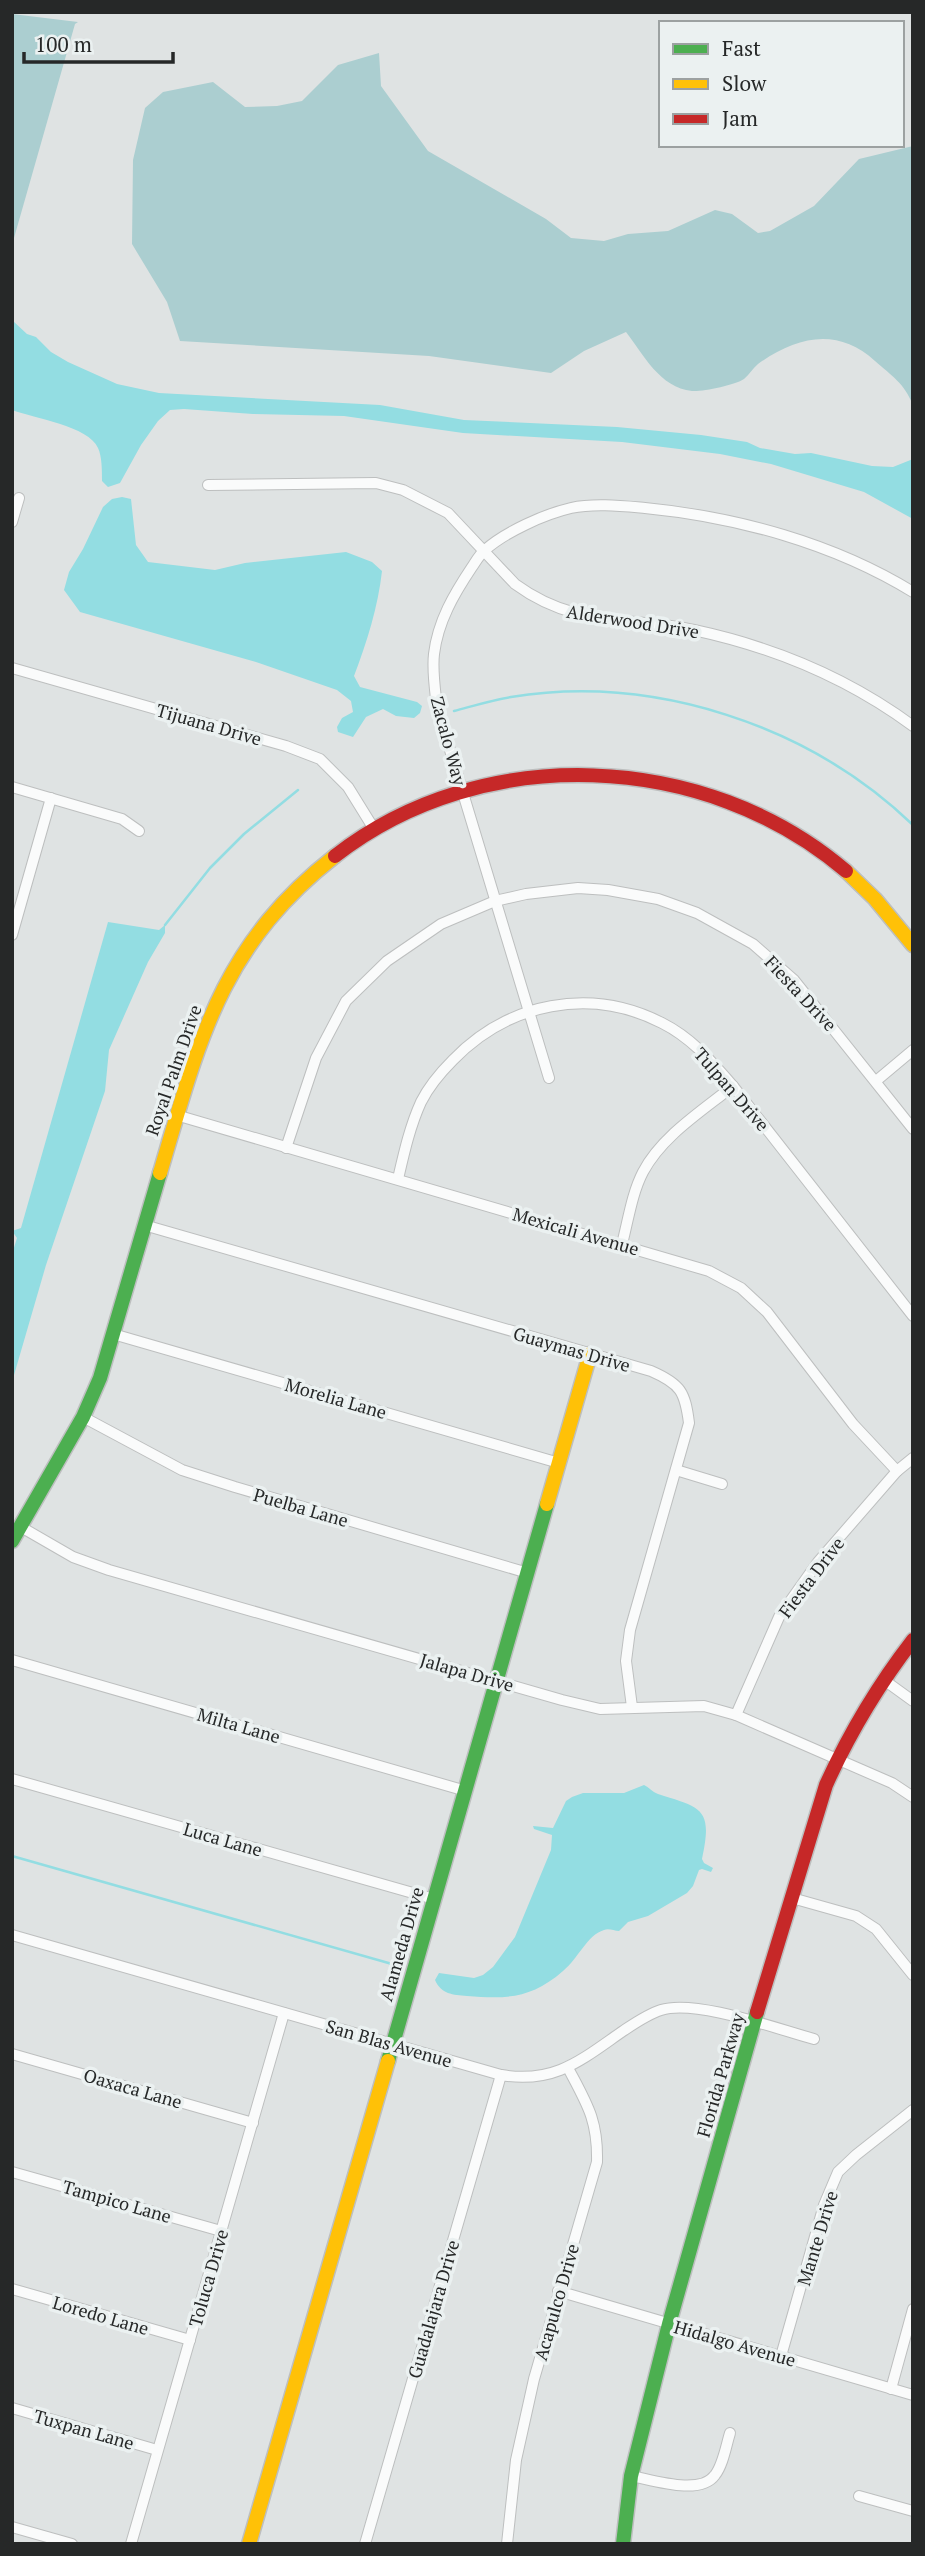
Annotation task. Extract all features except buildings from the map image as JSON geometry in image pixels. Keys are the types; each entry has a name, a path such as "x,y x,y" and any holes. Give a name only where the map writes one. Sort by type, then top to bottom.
{"street":[{"name":"Alderwood Drive","path":"208,485 376,483 403,490 447,513 516,584 528,594 564,611 582,617 690,629 771,651 833,678 913,726"},
{"path":"12,522 19,498"},
{"name":"Zacalo Way","path":"549,1078 437,707 434,653 451,600 484,550 518,528 571,508 615,505 679,511 748,525 816,547 892,579 913,592"},
{"name":"Tijuana Drive","path":"12,668 286,746 320,759 348,787 373,829"},
{"name":"Royal Palm Drive","path":"12,1541 83,1418 100,1378 176,1115 204,1029 230,974 256,934 291,895 325,864 373,829 414,808 463,790 538,775 616,774 669,781 713,794 765,815 801,835 827,855 887,911 913,944"},
{"path":"12,787 122,819 139,831"},
{"path":"12,935 51,798"},
{"name":"Fiesta Drive","path":"286,1148 316,1058 346,1001 387,961 441,925 495,901 526,894 578,888 608,890 658,899 697,913 740,936 781,968 807,996 913,1129"},
{"name":"Tulpan Drive","path":"398,1179 405,1146 421,1102 437,1077 472,1040 507,1019 567,1004 606,1004 636,1011 675,1030 705,1053 913,1317"},
{"path":"876,1081 913,1050"},
{"path":"622,1244 638,1184 652,1158 669,1139 733,1086"},
{"name":"Mexicali Avenue","path":"176,1115 709,1271 741,1289 767,1312 853,1424 897,1471"},
{"name":"Guaymas Drive","path":"144,1225 652,1371 672,1380 686,1399 690,1423 630,1630 626,1661 632,1707"},
{"name":"Morelia Lane","path":"113,1334 559,1463"},
{"name":"Alameda Drive","path":"249,2544 590,1354"},
{"name":"Puelba Lane","path":"83,1418 182,1470 235,1488 528,1573"},
{"name":"Fiesta Drive","path":"736,1715 779,1618 818,1562 897,1471 913,1458"},
{"path":"676,1471 722,1484"},
{"name":"Jalapa Drive","path":"21,1527 73,1557 109,1570 600,1709 704,1706 736,1715 892,1783 913,1797"},
{"name":"Florida Parkway","path":"623,2544 631,2476 669,2324 774,1953 826,1785 838,1758 884,1680 913,1640"},
{"name":"Milta Lane","path":"12,1660 466,1791"},
{"path":"884,1680 912,1698"},
{"name":"Luca Lane","path":"12,1779 434,1899"},
{"path":"792,1898 856,1916 876,1929 913,1975"},
{"name":"San Blas Avenue","path":"12,1935 393,2045 501,2075 525,2079 568,2068 637,2022 663,2009 704,2008 814,2039"},
{"name":"Toluca Drive","path":"131,2544 284,2013"},
{"name":"Oaxaca Lane","path":"12,2054 253,2123"},
{"name":"Acapulco Drive","path":"507,2544 516,2460 534,2379 597,2162 598,2138 593,2115 568,2068"},
{"name":"Guadalajara Drive","path":"365,2544 501,2075"},
{"name":"Mante Drive","path":"781,2356 824,2205 838,2172 913,2110"},
{"name":"Tampico Lane","path":"12,2172 221,2231"},
{"name":"Loredo Lane","path":"12,2290 190,2340"},
{"name":"Hidalgo Avenue","path":"558,2291 913,2395"},
{"path":"891,2389 913,2309"},
{"name":"Tuxpan Lane","path":"12,2408 157,2450"},
{"path":"631,2476 687,2486 706,2484 717,2474 730,2433"},
{"path":"859,2496 913,2511"},
{"path":"12,2527 72,2544"}],"shaded area":[{"path":"12,14 78,22 75,24 12,245"},
{"path":"379,53 381,86 428,151 546,219 571,238 604,241 628,234 668,231 715,210 732,214 758,233 770,231 814,206 859,159 913,146 913,405 902,385 875,361 847,343 832,340 817,339 788,347 758,364 740,381 697,391 681,389 662,377 626,332 584,351 551,373 429,356 180,341 167,302 132,244 133,160 145,108 163,92 213,82 245,107 277,106 302,101 338,65"}],"water":[{"path":"13,321 27,334 36,337 51,352 68,362 117,384 159,393 380,405 464,420 617,427 701,435 747,442 760,448 795,454 811,453 872,466 893,467 913,459 913,519 864,492 771,464 720,454 622,442 463,433 344,416 184,409 170,410 158,421 120,483 108,487 102,481 102,464 93,440 72,428 12,410"},
{"path":"112,499 131,499 136,545 148,562 215,570 245,563 346,552 372,562 382,571 378,598 354,676 360,687 417,702 422,706 420,713 414,718 396,716 383,709 366,717 353,737 338,732 337,727 342,718 353,712 351,701 337,690 256,662 80,612 64,590 69,572 103,507"},
{"path":"108,922 159,930 165,925 165,933 148,962 109,1050 105,1091 46,1265 12,1382 12,1254 17,1238 12,1231 21,1228"},
{"path":"644,1785 656,1793 694,1807 701,1813 706,1829 702,1859 713,1868 711,1872 699,1870 687,1893 648,1916 628,1922 619,1931 608,1929 598,1933 563,1971 529,1992 506,1997 481,1997 444,1991 435,1980 439,1973 474,1978 483,1975 493,1967 515,1937 551,1850 552,1835 534,1829 533,1826 553,1828 566,1801 572,1797 583,1793 624,1793"}],"waterway":[{"path":"454,711 511,697 565,692 620,693 674,701 727,715 778,734 826,760 872,790 913,825"},
{"path":"165,925 210,868 244,834 298,790"},
{"path":"12,1856 392,1964"}],"traffic: fast":[{"path":"12,1541 83,1417 100,1378 160,1173"},
{"path":"388,2061 547,1504"},
{"path":"623,2544 631,2476 669,2324 757,2012"}],"traffic: slow":[{"path":"160,1173 202,1038 239,961 265,925 296,890 335,856"},
{"path":"846,871 875,899 913,945"},
{"path":"547,1504 590,1354"},
{"path":"249,2544 388,2061"}],"traffic: jam":[{"path":"335,856 393,819 457,793 524,779 593,775 662,783 728,802 790,831 846,871"},
{"path":"757,2012 826,1785 865,1710 913,1640"}]}
